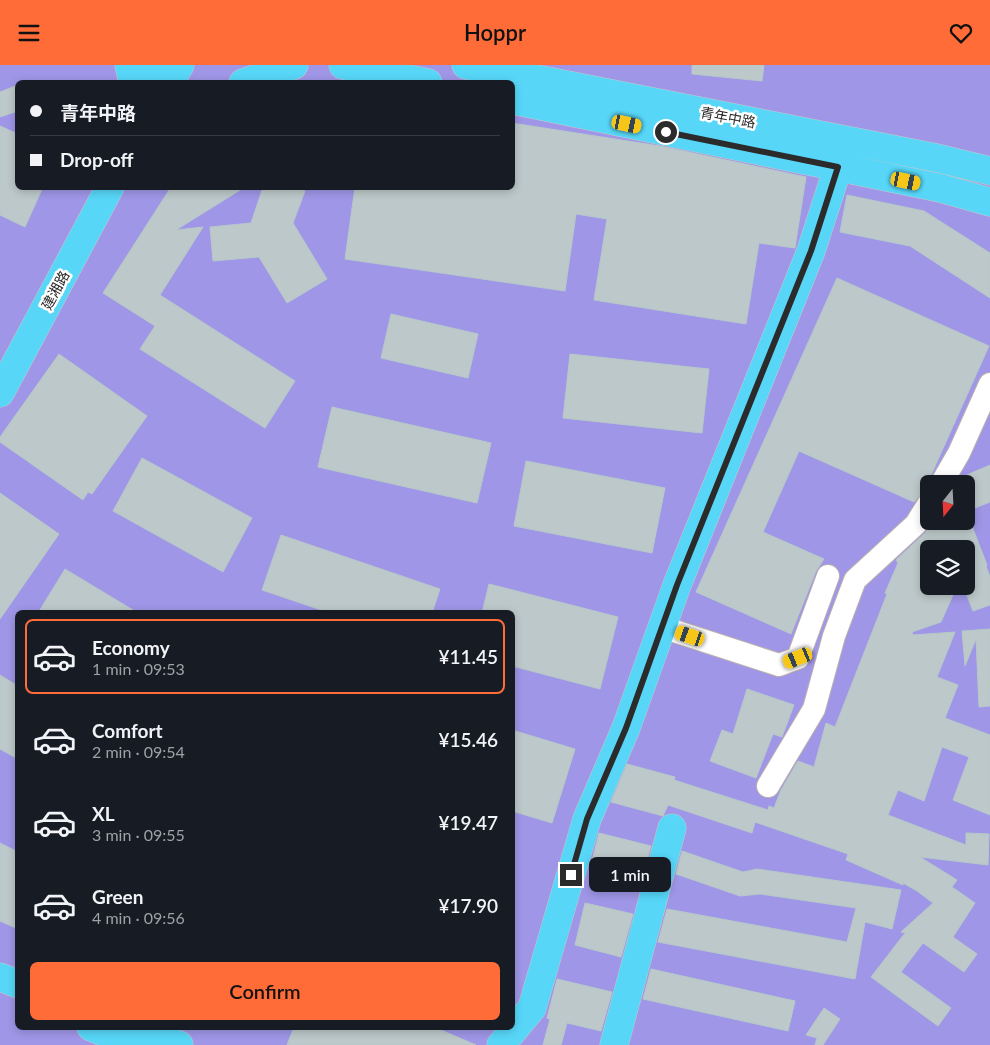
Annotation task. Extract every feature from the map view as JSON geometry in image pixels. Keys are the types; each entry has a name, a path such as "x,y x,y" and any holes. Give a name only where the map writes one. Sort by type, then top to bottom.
{"main road":[{"path":"129,65 132,80"},
{"path":"149,80 156,65"},
{"path":"171,80 180,65"},
{"path":"252,80 294,65"},
{"path":"343,65 414,80"},
{"name":"青年中路","path":"466,65 987,168"},
{"name":"青年中路","path":"515,101 940,188 990,202"},
{"path":"515,1028 532,1008 587,819 626,728 662,627 811,251 838,167"},
{"name":"建湘路","path":"0,358 90,190"},
{"name":"建湘路","path":"0,393 108,190"},
{"path":"614,1045 672,828"},
{"path":"0,977 15,982"},
{"path":"0,993 15,999"},
{"path":"141,1030 179,1045"},
{"path":"501,1045 514,1030"},
{"path":"99,1035 136,1045"}],"street":[{"path":"946,475 959,453 990,384"},
{"path":"768,786 814,709 834,636 855,580 916,524 920,518"},
{"path":"662,627 779,665 798,658 828,576"}],"shaded area":[{"path":"0,65 990,65 990,1045 0,1045"}],"building":[{"path":"692,65 764,65 762,81 692,74"},
{"path":"15,86 15,112 0,117 0,92"},
{"path":"515,123 660,146 806,177 795,248 759,243 746,324 594,300 607,219 576,214 565,291 345,259 355,190 515,190"},
{"path":"0,126 15,133 15,190 42,190 25,227 0,215"},
{"path":"169,190 240,190 176,230 203,227 160,295 295,381 265,428 140,349 155,326 103,293"},
{"path":"262,190 305,191 293,223 327,279 287,303 259,257 213,261 210,227 251,223"},
{"path":"847,195 924,211 990,253 990,298 910,246 840,232"},
{"path":"837,278 989,346 931,475 920,475 920,495 914,502 799,451 763,532 824,559 816,571 791,634 696,592"},
{"path":"391,314 478,334 468,378 381,358"},
{"path":"59,354 147,416 92,494 88,492 83,500 0,442 0,437"},
{"path":"570,354 709,369 702,433 563,418"},
{"path":"332,407 491,443 477,503 318,467"},
{"path":"142,458 252,518 223,572 113,511"},
{"path":"526,461 665,488 652,553 514,526"},
{"path":"990,465 990,502 975,508 975,475 967,475"},
{"path":"0,493 59,534 0,619"},
{"path":"927,530 973,530 990,577 990,605 973,611 967,595 975,595 975,540 920,540 920,595 953,595 941,622 912,632 913,635 955,632 937,677 958,685 945,718 990,735 990,815 953,800 969,757 942,747 924,801 898,790 888,815 966,845 966,833 989,834 988,865 920,857 957,880 952,887 975,903 953,937 977,954 964,972 923,943 901,972 951,1008 938,1026 871,977 905,933 901,932 933,903 917,891 903,883 903,885 846,860 848,854 755,822 752,833 668,805 663,816 611,802 627,764 675,777 674,780 768,810 769,806 774,808 781,790 798,761 814,767 826,723 835,727 887,594 885,593 898,563 896,560"},
{"path":"281,535 440,589 433,610 321,610 262,590"},
{"path":"65,569 133,610 40,610"},
{"path":"489,584 618,617 600,689 515,667 515,610 483,610"},
{"path":"990,629 990,706 979,707 976,639 965,666 962,631"},
{"path":"0,675 15,684 15,757 0,749"},
{"path":"747,689 794,705 782,737 773,734 756,778 710,761 722,730 733,734"},
{"path":"515,731 575,749 552,823 515,812"},
{"path":"599,833 651,846 640,886 589,873"},
{"path":"0,843 15,850 15,928 0,921"},
{"path":"682,851 743,872 757,869 901,890 892,929 865,922 855,979 658,942 667,909 847,942 856,908 760,894 740,896 676,874"},
{"path":"585,903 633,914 621,957 575,945"},
{"path":"651,969 795,1001 788,1031 643,999"},
{"path":"557,979 612,992 601,1031 567,1023 561,1045 543,1045 550,1019 547,1018"},
{"path":"824,1008 840,1019 823,1045 815,1045 817,1038 806,1035"},
{"path":"293,1030 441,1030 476,1045 287,1045"}],"route":[{"path":"571,875 587,819 626,728 677,585 811,251 838,167 666,132"}]}
